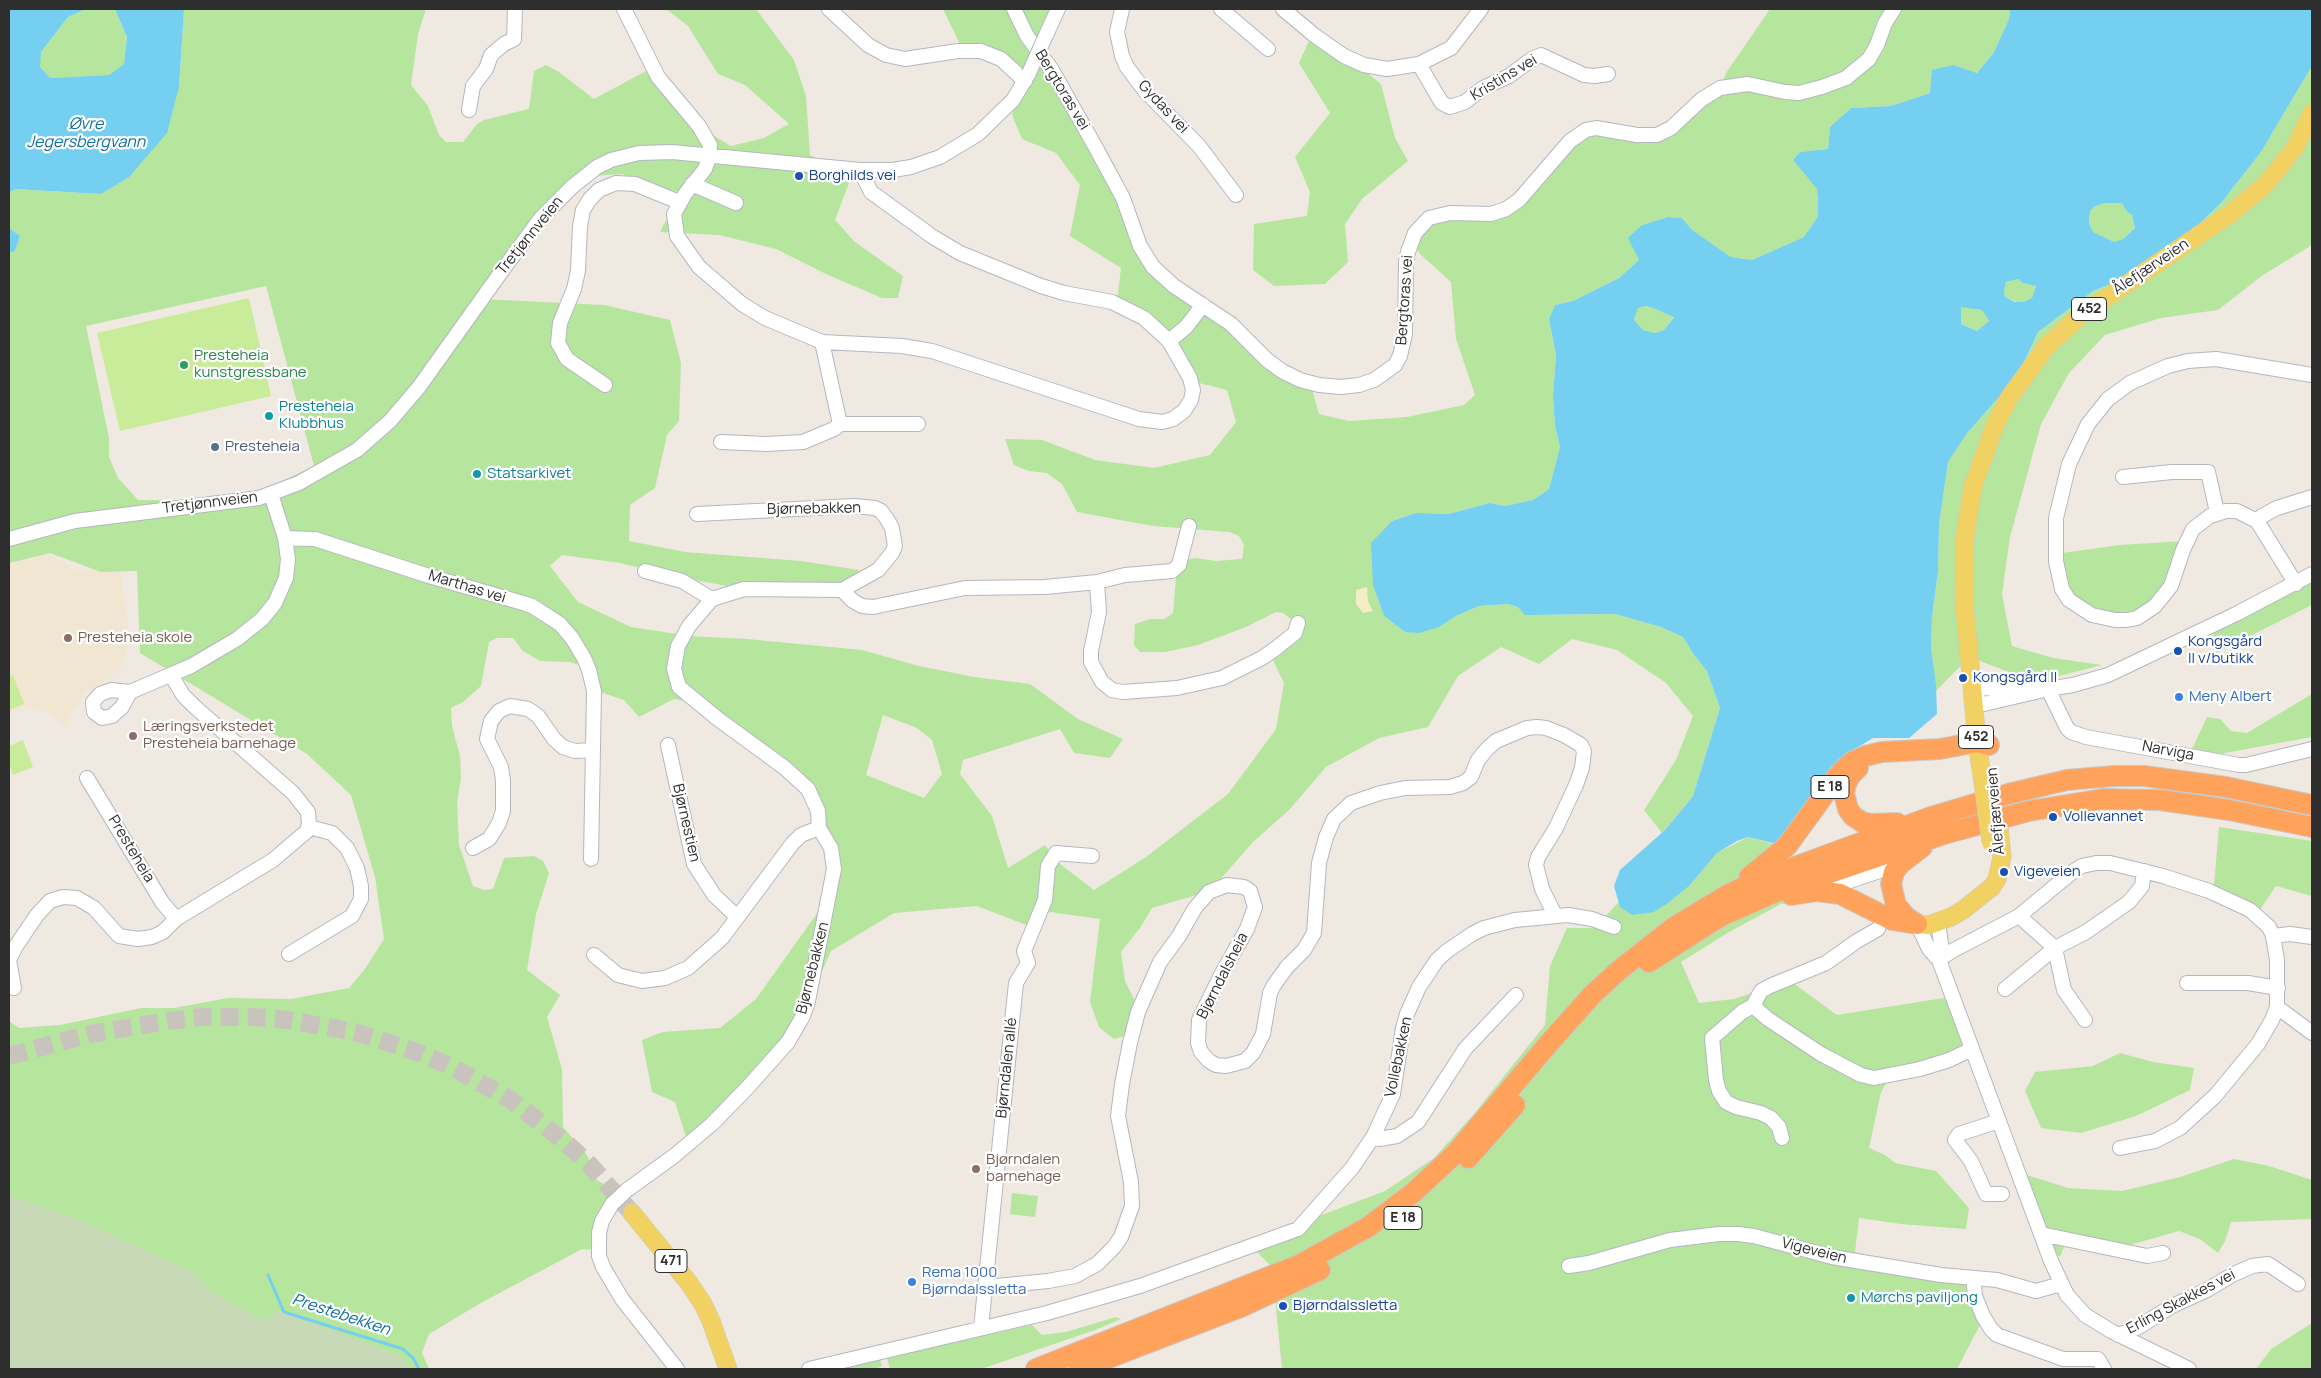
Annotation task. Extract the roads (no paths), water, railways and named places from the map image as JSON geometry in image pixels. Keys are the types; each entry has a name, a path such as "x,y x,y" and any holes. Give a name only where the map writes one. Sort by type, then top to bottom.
{"highway":[{"name":"E 18","path":"1931,817 1893,824 1862,822 1848,810 1844,793 1846,784 1850,776 1858,768 1880,760 1981,747"},
{"name":"E 18","path":"1036,1369 1299,1265 1345,1241 1394,1209 1455,1154 1593,994 1640,952 1775,857 1787,846 1840,773 1852,762 1865,756 1882,752 1981,747"},
{"name":"E 18","path":"1706,907 1736,891 1796,866 1931,817 2039,786 2067,780 2114,776 2178,780 2226,787 2312,805"},
{"name":"E 18","path":"1080,1369 1241,1307 1324,1268 1369,1242 1402,1219 1457,1170 1491,1134 1601,1004 1651,960 1695,931 1740,907 1804,881 1944,834 2029,811 2071,803 2131,798 2191,803 2312,826"},
{"name":"E 18","path":"1900,864 1916,851 1944,834"},
{"path":"1900,864 1892,877 1893,899 1900,910 1916,924"},
{"name":"E 18","path":"1740,907 1817,891 1850,897 1892,920 1916,924"}],"main road":[{"name":"Ålefjærveien","path":"1916,924 1929,925 1938,922 1963,910 1982,894 1996,842 1988,775 1981,747 1979,696 1964,599 1965,536 1973,486 1995,425 2024,376 2047,346 2080,316 2230,214 2266,184 2294,149 2312,113"},
{"name":"471","path":"713,1369 709,1337 696,1305 632,1213 689,1283 703,1304 728,1369"}],"street":[{"path":"469,110 473,86 486,70 491,55 514,38 515,9"},
{"path":"624,9 658,77 708,139 710,155 705,169 679,202 674,214 676,236 690,257 711,278 755,312 822,342 902,346 932,351 1139,419 1162,422 1173,419 1184,411 1191,400 1193,390 1185,366 1169,341 1144,318 1124,306 1102,299 1064,293 1041,286 946,246 871,192 860,170"},
{"path":"829,9 868,45 886,55 905,59 982,51 1001,58 1027,77"},
{"name":"Bergtoras vei","path":"1014,9 1027,36 1065,91 1123,198 1135,234 1146,258 1163,277 1231,324 1266,360 1300,380 1319,385 1341,387 1359,385 1374,380 1395,365 1402,351 1405,334 1406,262 1408,252 1415,233 1429,218 1450,213 1491,214 1506,209 1519,200 1570,141 1586,130 1596,128 1637,135 1657,135 1671,128 1702,99 1720,88 1748,84 1799,93 1822,88 1846,78 1869,59 1878,45 1885,23 1894,9"},
{"name":"Tretjønnveien","path":"9,539 75,521 166,508 247,500 271,494 328,469 357,450 390,421 419,388 532,230 562,196 585,176 611,160 639,153 672,152 860,170 888,170 911,167 950,152 988,126 1013,100 1027,77 1058,9"},
{"name":"Gydas vei","path":"1122,9 1117,32 1122,56 1127,67 1146,91 1199,146 1236,195"},
{"path":"1222,9 1268,49"},
{"path":"1283,9 1336,51 1364,65 1387,69 1419,64 1451,48 1482,9"},
{"name":"Kristins vei","path":"1419,64 1436,95 1442,103 1450,107 1466,102 1483,88 1509,76 1532,59 1541,55 1584,75 1608,74"},
{"path":"605,385 567,359 558,343 560,323 574,289 578,271 580,226 583,210 599,190 616,183 635,184 679,202"},
{"path":"692,184 736,203"},
{"path":"1169,341 1186,327 1202,305"},
{"path":"822,342 840,424"},
{"path":"2296,584 2257,521 2237,511 2217,512 2193,529 2183,550 2171,586 2164,598 2155,606 2137,618 2115,620 2092,615 2069,600 2062,589 2056,561 2058,503 2074,450 2093,415 2108,399 2130,383 2149,374 2188,361 2216,359 2312,375"},
{"path":"721,442 766,444 803,442 834,430 840,424 918,424"},
{"path":"2123,477 2172,472 2208,472 2217,512"},
{"path":"130,692 171,675 220,650 267,614 279,597 286,578 288,559 285,538 271,494"},
{"path":"2257,521 2277,508 2312,496"},
{"name":"Bjørnebakken","path":"677,1369 622,1299 603,1267 599,1256 599,1233 602,1220 612,1204 627,1190 674,1156 712,1124 780,1053 796,1029 803,1016 812,983 834,869 831,848 819,828 814,800 808,789 798,778 679,687 674,669 678,646 689,626 712,599 744,589 842,590 878,570 892,554 894,536 889,523 881,511 874,508 854,506 697,514"},
{"path":"842,590 853,601 862,606 873,607 965,588 1036,588 1097,582 1125,575 1172,571 1179,565 1189,526"},
{"name":"Marthas vei","path":"285,538 315,539 363,553 429,576 532,606 553,619 572,638 589,670 594,691 591,859"},
{"path":"645,571 682,581 712,599"},
{"path":"1979,696 2048,688 2092,680 2129,667 2296,584 2312,574"},
{"path":"1097,582 1099,612 1091,651 1092,662 1102,682 1112,690 1123,692 1178,688 1222,678 1262,658 1275,649 1295,632 1298,628 1298,623"},
{"path":"14,988 9,960 37,915 50,901 70,897 85,901 100,914 119,936 145,939 160,934 176,919 273,860 303,836 309,827 308,812 293,793 195,707 183,695 171,675"},
{"name":"Narviga","path":"2048,688 2067,728 2071,732 2086,737 2239,765 2246,765 2312,748"},
{"path":"473,848 484,843 493,834 503,811 504,780 501,767 487,739 490,721 499,711 510,706 528,709 538,716 554,739 563,747 575,751 592,750"},
{"name":"Bjørndalsheia","path":"986,1287 1048,1281 1075,1276 1097,1264 1114,1247 1121,1236 1132,1206 1131,1182 1118,1116 1122,1084 1138,1012 1160,962 1179,936 1195,908 1210,892 1227,885 1244,887 1250,892 1255,907 1247,930 1220,977 1199,1020 1198,1043 1201,1052 1216,1065 1226,1066 1245,1062 1254,1053 1263,1034 1270,993 1274,985 1304,950 1314,933 1320,863 1326,837 1334,819 1351,803 1380,793 1405,788 1450,787 1463,783 1471,777 1487,749 1496,741 1527,728 1537,727 1546,728 1564,735 1581,745 1584,751 1582,768 1576,785 1556,828 1538,857 1536,865 1539,881 1555,915"},
{"name":"Bjørnestien","path":"668,745 694,864 714,895 737,917"},
{"name":"Presteheia","path":"88,778 162,902 176,919"},
{"path":"289,954 352,916 361,899 361,886 357,868 347,848 332,833 309,827"},
{"path":"594,955 608,969 629,980 642,981 664,978 682,971 699,960 722,938 792,844 801,835 819,828"},
{"name":"Bjørndalen allé","path":"981,1328 1016,983 1028,962 1024,951 1045,900 1048,866 1056,853 1092,856"},
{"path":"1939,960 1950,952 2019,916 2082,866 2096,863 2110,863 2180,880 2236,903 2262,921 2273,936 2278,988 2277,1007 2269,1026 2214,1096 2180,1128 2155,1141 2120,1148"},
{"path":"1817,891 1900,864"},
{"path":"2005,989 2055,948 2086,932 2129,902 2142,886 2144,871"},
{"name":"Vollebakken","path":"981,1328 1047,1313 1140,1286 1298,1229 1352,1168 1373,1137 1393,1094 1403,1028 1407,1014 1419,986 1437,960 1459,942 1484,928 1529,917 1555,915 1592,919 1614,926"},
{"path":"2019,916 2055,948 2064,990 2085,1020"},
{"path":"1938,922 1942,951 1939,960"},
{"path":"1916,924 1929,950 1939,960 1998,1122 2041,1234 2067,1295 2086,1315 2118,1335 2188,1369"},
{"path":"1782,1138 1779,1127 1771,1118 1726,1102 1719,1091 1716,1080 1712,1038 1735,1017 1753,1006 1761,991 1826,963 1878,929"},
{"path":"2273,936 2290,934 2312,936"},
{"path":"2187,983 2248,983 2278,988"},
{"path":"1373,1137 1379,1139 1397,1136 1418,1122 1465,1048 1516,995"},
{"path":"1753,1006 1768,1020 1820,1054 1860,1075 1874,1078 1920,1069 1949,1060 1972,1048"},
{"path":"2277,1007 2312,1033"},
{"path":"1998,1122 1959,1134 1955,1140 1971,1161 1986,1194 2002,1194"},
{"name":"Vigeveien","path":"1569,1266 1589,1263 1670,1240 1719,1234 1738,1234 1754,1236 1832,1257 1941,1275 1997,1280 2036,1291 2061,1284"},
{"path":"2041,1234 2147,1256 2163,1253"},
{"name":"Erling Skakkes vei","path":"2118,1335 2137,1328 2172,1306 2252,1266 2268,1264 2298,1284"},
{"path":"1974,1286 1975,1296 1983,1316 1997,1335 2062,1359 2098,1359 2104,1369"},
{"path":"810,1369 981,1328"}],"water":[{"name":"Øvre Jegersbergvann","path":"9,9 86,9 68,17 41,52 40,67 50,78 109,75 124,64 127,37 115,9 184,9 179,87 167,133 129,177 101,194 15,189 9,193"},
{"path":"2010,9 2312,9 2312,66 2261,152 2221,203 2200,223 2130,276 2093,291 2038,332 2017,377 1968,432 1948,462 1939,525 1938,571 1932,617 1931,648 1936,685 1937,714 1909,738 1873,738 1853,750 1838,764 1777,844 1748,837 1737,841 1717,853 1690,885 1668,903 1654,912 1632,915 1620,907 1614,886 1620,870 1665,830 1693,796 1720,708 1707,671 1683,637 1661,627 1615,614 1525,615 1518,607 1508,604 1479,606 1456,616 1439,627 1419,633 1405,632 1384,616 1373,585 1371,543 1392,521 1416,513 1448,514 1490,503 1505,506 1533,500 1549,489 1560,447 1555,426 1553,397 1556,355 1549,319 1555,305 1573,301 1619,278 1639,260 1628,238 1642,225 1668,217 1682,218 1692,230 1731,257 1752,260 1804,237 1818,216 1818,198 1817,189 1793,160 1800,152 1828,149 1830,127 1851,108 1891,106 1930,93 1932,70 1954,65 1977,73 1994,52 2009,19","holes":["2105,203 2122,203 2127,212 2132,215 2135,228 2123,239 2114,242 2093,232 2089,223 2090,211 2095,206","2018,279 2023,283 2036,286 2032,298 2024,302 2015,302 2005,297 2006,282","1646,306 1674,317 1664,330 1655,333 1643,330 1634,320 1638,308","1961,307 1982,310 1989,321 1977,331 1961,324"]},
{"path":"9,228 20,236 15,251 9,253"}],"waterway":[{"name":"Prestebekken","path":"268,1275 284,1312 403,1349 413,1358 419,1369"}],"tunnel":[{"path":"9,1056 90,1034 201,1017 254,1017 288,1020 355,1032 420,1053 452,1067 511,1100 565,1142 590,1165 632,1213"}],"place":[{"name":"Borghilds vei","path":"799,176"},
{"name":"Presteheia kunstgressbane","path":"184,365"},
{"name":"Presteheia Klubbhus","path":"269,416"},
{"name":"Presteheia","path":"215,447"},
{"name":"Statsarkivet","path":"477,474"},
{"name":"Presteheia skole","path":"68,638"},
{"name":"Kongsgård ll v/butikk","path":"2178,651"},
{"name":"Kongsgård ll","path":"1963,678"},
{"name":"Meny Albert","path":"2179,697"},
{"name":"Læringsverkstedet Presteheia barnehage","path":"133,736"},
{"name":"Vollevannet","path":"2053,817"},
{"name":"Vigeveien","path":"2004,872"},
{"name":"Bjørndalen barnehage","path":"976,1169"},
{"name":"Rema 1000 Bjørndalssletta","path":"912,1282"},
{"name":"Mørchs paviljong","path":"1851,1298"},
{"name":"Bjørndalssletta","path":"1283,1306"}]}
